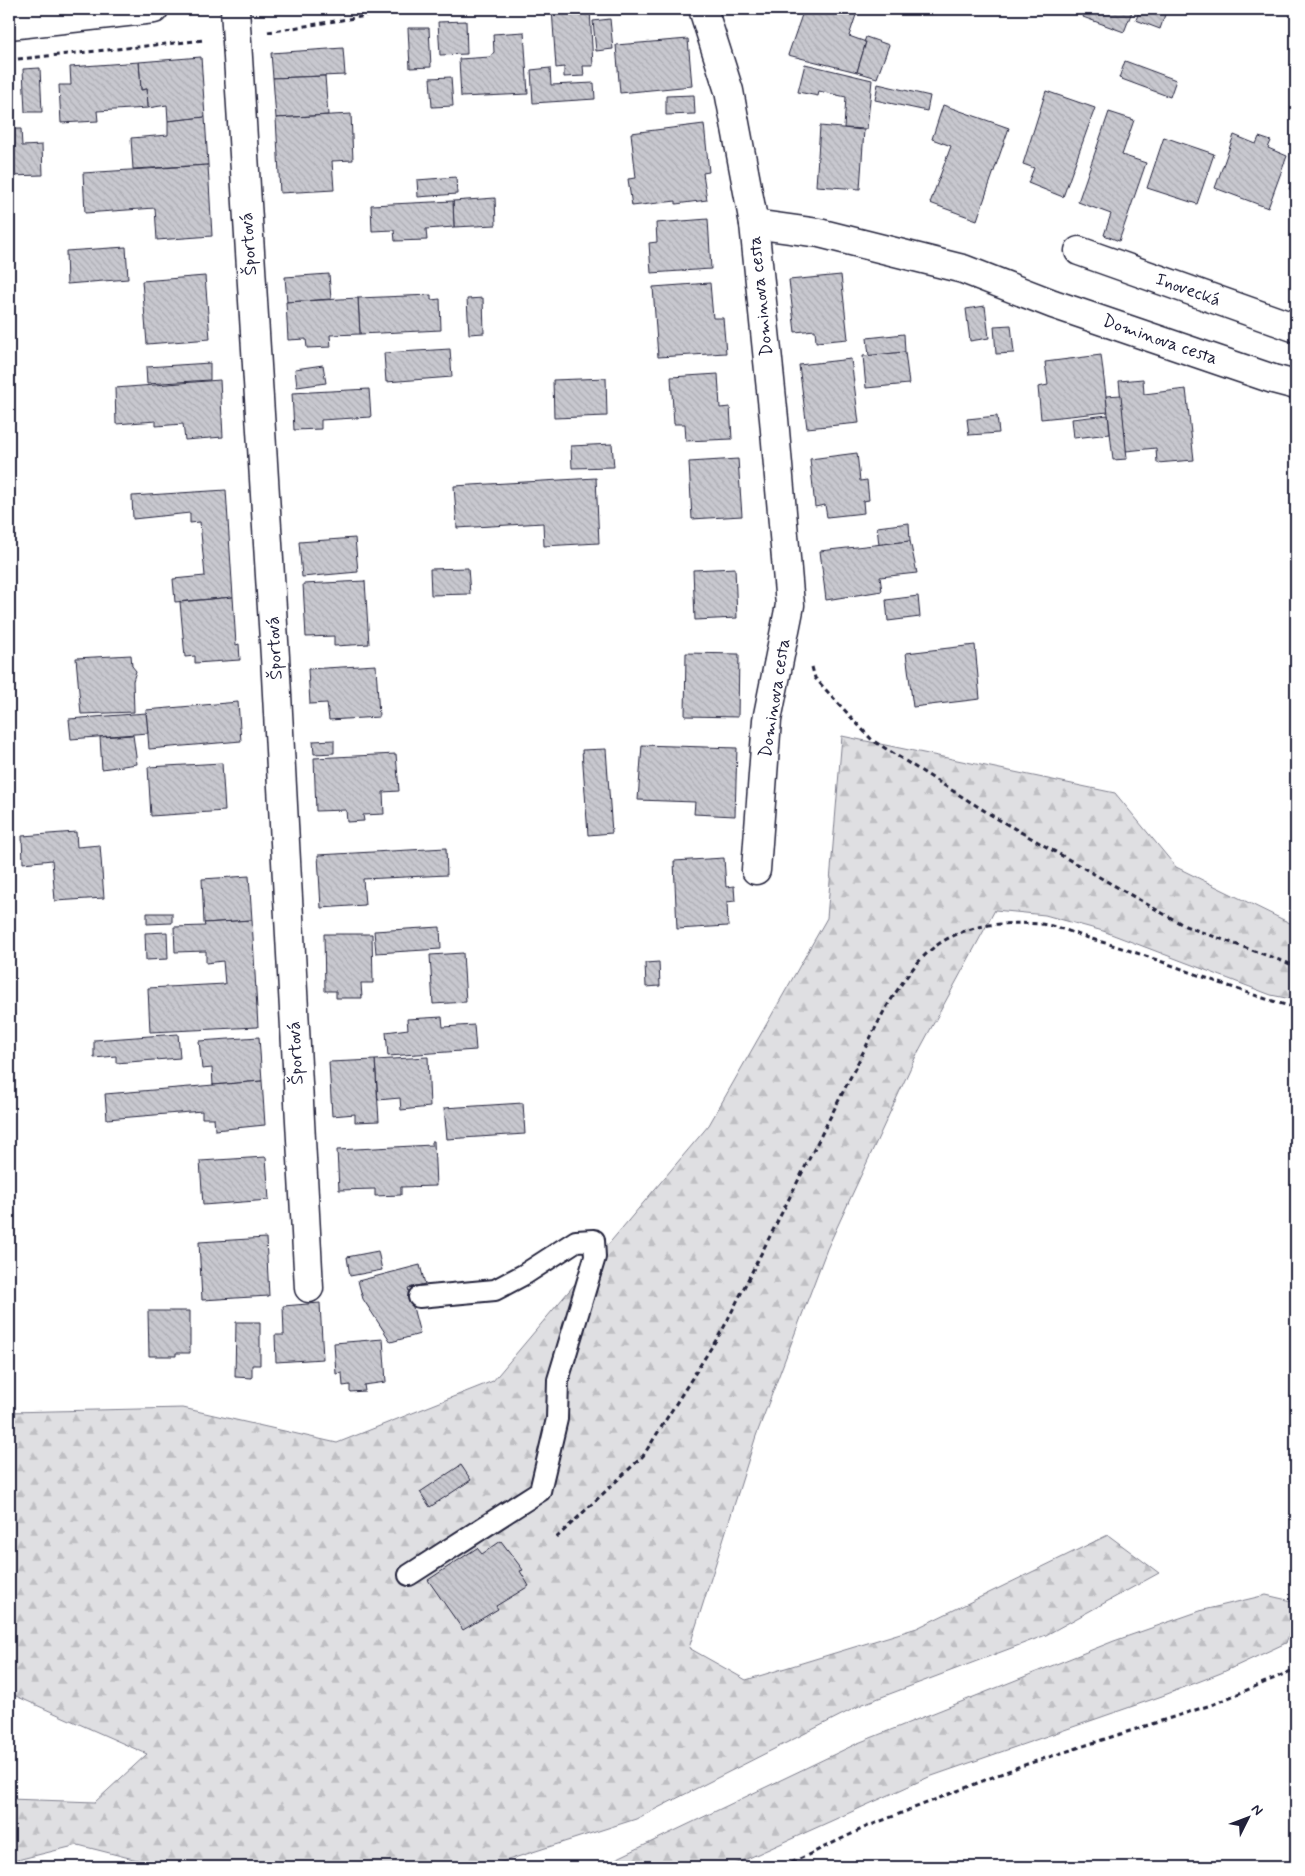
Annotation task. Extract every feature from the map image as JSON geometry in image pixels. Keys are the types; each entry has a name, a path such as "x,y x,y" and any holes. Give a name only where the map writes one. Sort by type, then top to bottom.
{"street":[{"path":"9,25 154,9"},
{"name":"Športová","path":"235,9 275,657 309,1288"},
{"path":"703,9 729,91 754,224"},
{"name":"Dominova cesta","path":"756,870 768,720 790,605 774,418 754,224 819,233 964,269 1053,304 1273,379 1296,385"},
{"name":"Inovecká","path":"1079,251 1296,328"}],"lane":[{"path":"409,1575 540,1491 557,1420 558,1380 595,1257 594,1240 576,1241 525,1274 495,1290 419,1297"}],"path":[{"path":"809,660 815,678 872,740 996,818 1185,926 1296,966"},
{"path":"556,1538 643,1456 723,1329 884,1011 903,982 923,958 944,941 968,930 998,923 1043,925 1115,946 1268,1000 1296,1008"},
{"path":"783,1867 866,1827 1018,1768 1214,1704 1296,1669"}],"green space":[{"path":"842,736 1115,793 1176,867 1296,926 1296,1000 1271,995 1103,931 1045,915 995,910 916,1056 827,1249 756,1436 689,1648 746,1680 917,1628 1108,1535 1159,1573 1046,1635 863,1704 636,1819 486,1867 165,1867 78,1845 9,1862 9,1799 95,1802 147,1754 9,1693 9,1412 183,1408 337,1443 493,1381 709,1125 827,918"},
{"path":"1266,1595 1296,1602 1296,1614 1286,1643 1221,1673 1162,1696 929,1777 729,1867 599,1867 858,1743 1114,1641 1203,1610"}],"building":[{"path":"552,9 590,9 593,66 583,66 584,76 564,77 564,67 556,68"},
{"path":"804,9 858,9 849,36 866,42 857,72 788,55"},
{"path":"1086,9 1133,9 1124,32 1083,17"},
{"path":"1140,9 1167,9 1160,29 1136,20"},
{"path":"610,19 613,49 596,51 593,21"},
{"path":"466,21 467,54 440,55 438,22"},
{"path":"408,28 429,28 431,67 410,68"},
{"path":"524,32 528,94 461,97 459,59 490,57 494,52 493,34"},
{"path":"866,37 889,45 877,78 857,72"},
{"path":"688,39 692,86 620,93 616,45"},
{"path":"343,48 345,75 273,78 271,53"},
{"path":"201,57 205,117 168,121 167,105 148,108 147,89 141,90 139,62"},
{"path":"1125,61 1176,80 1170,97 1119,78"},
{"path":"139,62 141,90 147,89 148,108 97,111 98,121 61,123 59,85 71,85 70,67"},
{"path":"805,64 872,80 867,129 844,128 846,97 819,91 818,96 798,92"},
{"path":"40,68 42,112 25,112 23,69"},
{"path":"550,68 551,85 594,83 595,99 533,103 531,70"},
{"path":"325,76 328,115 276,118 273,78"},
{"path":"451,77 453,106 432,107 430,78"},
{"path":"878,84 930,96 927,111 875,100"},
{"path":"1046,91 1095,108 1063,197 1028,183 1034,168 1023,164"},
{"path":"694,95 695,114 666,115 666,96"},
{"path":"943,105 1009,128 977,220 930,203 951,146 932,139"},
{"path":"1109,112 1134,120 1122,155 1146,163 1119,241 1104,235 1111,214 1078,202"},
{"path":"351,114 353,160 332,161 334,190 280,193 276,118"},
{"path":"205,117 208,165 133,169 131,138 168,135 168,121"},
{"path":"704,124 709,172 703,173 707,200 676,204 676,201 632,206 628,179 636,178 631,133"},
{"path":"820,126 864,130 860,189 816,186"},
{"path":"9,129 21,129 22,146 42,145 43,175 9,176"},
{"path":"1234,135 1256,144 1259,137 1271,141 1268,148 1287,156 1268,208 1215,188"},
{"path":"1164,137 1214,154 1197,204 1147,188"},
{"path":"208,165 212,236 157,240 155,208 85,213 83,173"},
{"path":"1296,171 1296,192 1289,189"},
{"path":"456,177 457,194 418,197 417,180"},
{"path":"495,198 496,225 454,227 453,201"},
{"path":"453,201 454,227 426,229 427,240 395,241 394,230 372,231 371,205"},
{"path":"708,219 711,269 651,273 649,243 657,242 656,223"},
{"path":"126,247 128,279 67,284 66,251"},
{"path":"329,274 331,299 287,302 285,277"},
{"path":"841,275 848,339 816,342 815,330 795,332 789,280"},
{"path":"205,276 210,339 147,344 142,281"},
{"path":"710,283 713,318 723,318 726,353 658,357 653,287"},
{"path":"431,295 431,300 440,299 441,330 360,334 358,298"},
{"path":"358,298 360,334 330,335 331,347 307,348 306,339 288,340 286,302"},
{"path":"483,298 484,333 469,334 467,299"},
{"path":"985,306 989,338 970,341 966,309"},
{"path":"1011,325 1014,353 996,354 994,326"},
{"path":"904,334 905,352 869,356 867,338"},
{"path":"450,349 452,377 386,382 384,353"},
{"path":"905,352 909,384 866,388 863,356"},
{"path":"1101,355 1108,412 1041,419 1038,387 1048,385 1045,362"},
{"path":"851,359 859,423 807,428 799,365"},
{"path":"210,363 210,380 147,384 146,367"},
{"path":"323,365 326,383 297,387 295,369"},
{"path":"718,374 720,408 730,407 732,439 686,441 685,424 674,424 671,377"},
{"path":"606,378 607,416 554,418 553,380"},
{"path":"1143,379 1144,394 1186,389 1194,460 1157,463 1156,448 1126,451 1119,381"},
{"path":"220,380 223,437 185,440 183,424 156,426 156,421 116,424 115,388"},
{"path":"369,389 371,417 321,420 321,429 294,430 292,393"},
{"path":"1121,395 1127,459 1113,460 1106,396"},
{"path":"1108,415 1110,434 1074,438 1072,419"},
{"path":"997,416 999,433 969,435 967,419"},
{"path":"612,444 614,467 572,468 571,446"},
{"path":"857,453 860,481 867,480 869,500 863,501 864,513 827,517 825,505 815,507 810,459"},
{"path":"738,459 742,516 692,519 689,462"},
{"path":"596,478 599,543 544,546 543,523 457,528 454,486"},
{"path":"226,490 233,597 175,602 173,579 205,576 200,522 190,523 190,513 133,519 132,496"},
{"path":"909,523 910,541 879,545 877,527"},
{"path":"355,538 358,572 302,577 299,542"},
{"path":"910,541 917,573 880,577 882,591 826,600 820,551"},
{"path":"468,568 470,594 431,595 430,569"},
{"path":"735,568 737,618 695,620 693,570"},
{"path":"365,581 369,644 334,646 334,636 306,637 303,584"},
{"path":"918,596 920,617 888,621 886,600"},
{"path":"233,597 236,645 239,644 240,660 195,663 195,656 185,657 180,602"},
{"path":"975,645 980,699 913,707 906,653"},
{"path":"686,653 739,654 738,717 685,716"},
{"path":"131,655 132,666 136,671 133,681 134,712 81,714 76,658"},
{"path":"376,665 379,717 329,720 327,703 310,704 308,669"},
{"path":"238,702 241,741 149,749 146,710"},
{"path":"146,713 148,733 71,739 69,719"},
{"path":"133,735 137,764 102,769 100,737"},
{"path":"334,740 334,753 314,754 313,741"},
{"path":"642,745 737,748 735,816 694,814 695,802 638,800"},
{"path":"606,749 612,833 588,835 582,750"},
{"path":"396,754 399,791 383,792 384,814 363,815 364,821 347,822 346,810 316,811 314,758"},
{"path":"222,763 225,811 151,816 148,767"},
{"path":"76,832 77,847 100,845 104,898 55,901 52,860 23,863 22,836"},
{"path":"446,848 447,875 363,879 365,905 321,908 318,855"},
{"path":"724,858 726,887 734,886 735,901 727,902 728,926 677,929 674,861"},
{"path":"249,876 252,920 204,923 202,879"},
{"path":"147,913 172,913 172,923 147,924"},
{"path":"252,920 258,1027 150,1032 148,988 225,984 223,961 206,963 206,951 175,952 174,927 205,926 204,923"},
{"path":"440,927 441,949 376,953 374,931"},
{"path":"167,932 168,959 146,960 145,933"},
{"path":"324,934 372,934 373,983 361,983 362,998 336,998 336,991 325,991"},
{"path":"463,953 466,1002 433,1004 430,955"},
{"path":"659,962 660,986 646,987 645,963"},
{"path":"442,1017 443,1027 474,1025 476,1050 388,1056 386,1032 408,1029 407,1019"},
{"path":"178,1034 180,1058 116,1063 116,1056 94,1058 94,1040"},
{"path":"259,1037 262,1081 213,1085 212,1068 202,1069 199,1041"},
{"path":"428,1057 430,1107 401,1110 400,1098 378,1100 375,1060"},
{"path":"375,1060 379,1121 355,1122 355,1114 332,1116 329,1062"},
{"path":"262,1081 265,1125 215,1130 214,1118 202,1118 202,1111 107,1119 105,1094"},
{"path":"523,1103 525,1134 447,1139 444,1108"},
{"path":"432,1141 434,1141 436,1186 401,1187 401,1195 375,1196 375,1189 339,1190 337,1150 432,1145"},
{"path":"266,1157 269,1200 203,1205 200,1161"},
{"path":"266,1238 269,1296 202,1300 199,1242"},
{"path":"378,1251 382,1270 350,1276 347,1257"},
{"path":"420,1265 425,1284 408,1288 420,1334 391,1342 363,1299 358,1281"},
{"path":"320,1303 323,1359 276,1362 275,1335 284,1335 283,1306"},
{"path":"148,1311 190,1311 190,1353 176,1353 176,1356 149,1356"},
{"path":"236,1322 260,1322 260,1365 252,1365 252,1378 235,1377"},
{"path":"383,1339 386,1382 364,1385 365,1391 350,1392 350,1385 343,1386 342,1373 336,1374 334,1343"},
{"path":"461,1465 471,1480 430,1507 420,1492"},
{"path":"501,1541 523,1570 520,1571 529,1586 496,1606 498,1609 463,1630 428,1580 477,1548 482,1554"}]}
